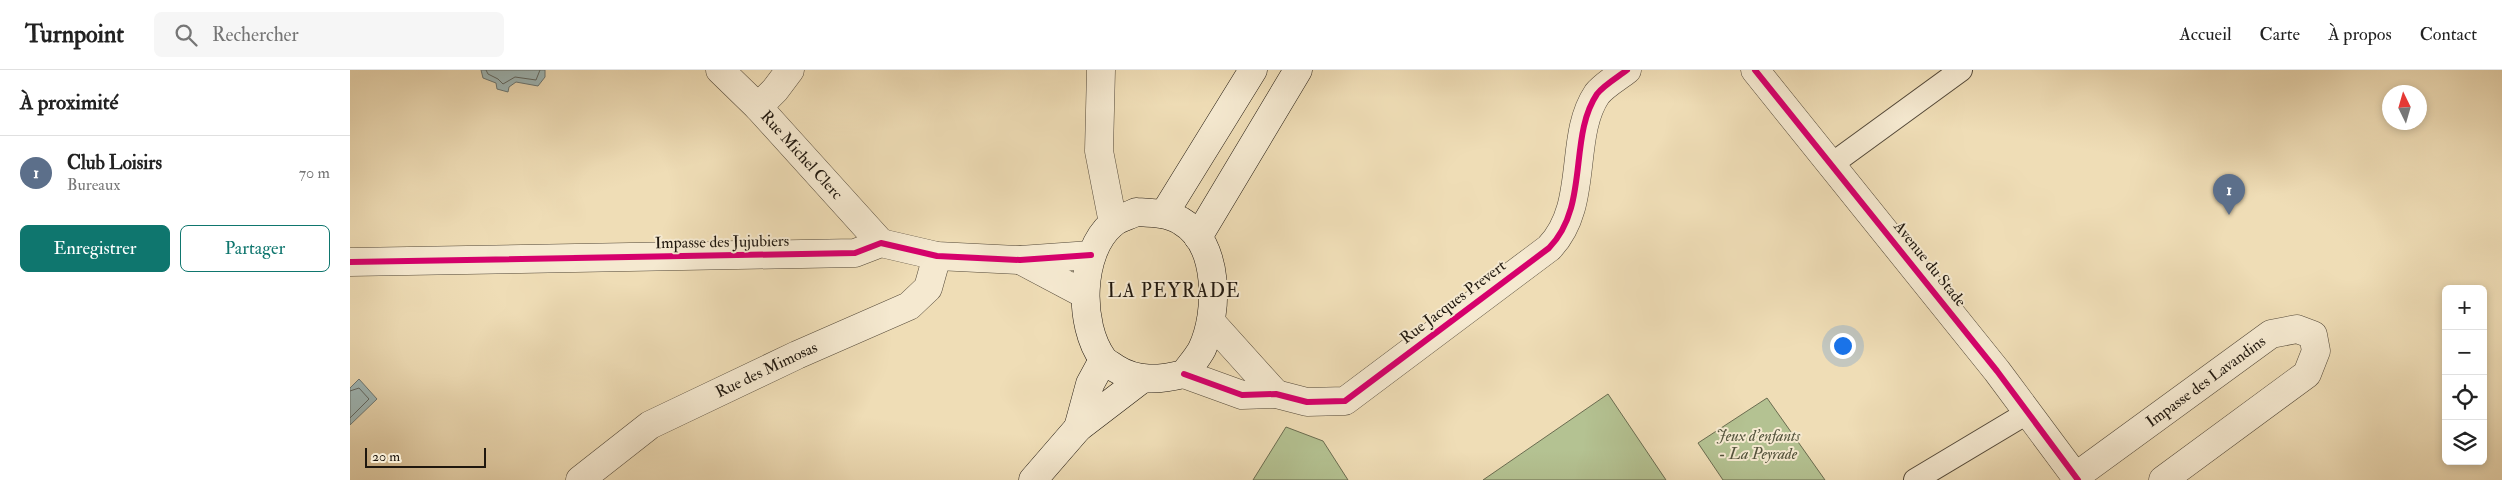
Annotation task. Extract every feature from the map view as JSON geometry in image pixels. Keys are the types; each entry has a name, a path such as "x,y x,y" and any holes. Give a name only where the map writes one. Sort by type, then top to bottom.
{"street":[{"name":"Rue Michel Clerc","path":"720,70 758,107 881,243"},
{"path":"758,107 775,90 790,70"},
{"path":"1101,70 1099,151 1124,218"},
{"path":"1164,214 1253,70"},
{"path":"1198,237 1298,70"},
{"name":"Rue Jacques Prevert","path":"1184,374 1242,395 1276,394 1307,402 1344,401 1549,248 1561,236 1570,213 1587,118 1598,93 1627,70"},
{"name":"Avenue du Stade","path":"1755,70 1997,371 2026,413 2077,478"},
{"path":"1164,214 1182,221 1198,237 1209,260 1214,285 1211,322 1202,349 1184,374 1163,379 1142,379 1126,375 1103,360 1088,324 1084,294 1091,255 1124,218 1164,214"},
{"path":"881,243 938,256 1020,260 1091,255"},
{"name":"Impasse des Jujubiers","path":"350,262 855,253 881,243"},
{"name":"Rue des Mimosas","path":"580,480 650,426 797,355 909,306 928,288 938,256"},
{"path":"1020,260 1084,294"},
{"path":"1211,322 1276,394"},
{"name":"Impasse des Lavandins","path":"2077,478 2271,334 2298,329 2313,335 2316,351 2307,374 2163,480"},
{"path":"1078,428 1090,384 1103,360"},
{"path":"1032,480 1078,428 1142,379"}],"lane":[{"path":"1832,164 1961,70"},
{"path":"1915,480 2026,413"}],"green space":[{"path":"1608,394 1666,480 1483,480"},
{"name":"Jeux d'enfants - La Peyrade","path":"1767,398 1825,480 1723,480 1698,443"},
{"path":"1286,427 1323,441 1348,480 1253,480"}],"water":[{"path":"481,70 545,70 545,77 538,86 516,82 509,87 508,92 497,89 496,83 483,78"},
{"path":"359,379 377,399 350,425 350,388"}],"cycle path":[{"path":"1184,374 1242,395 1276,394 1307,402 1345,401 1549,248 1562,231 1570,212 1575,192 1583,130 1588,111 1597,94 1607,84 1627,70"},
{"path":"1755,70 1997,371 2078,480"},
{"path":"350,262 855,253 881,243 937,256 1020,260 1091,255"}],"place":[{"name":"Club Loisirs","path":"2229,215"}],"district":[{"name":"LA PEYRADE","path":"1174,291"}]}
